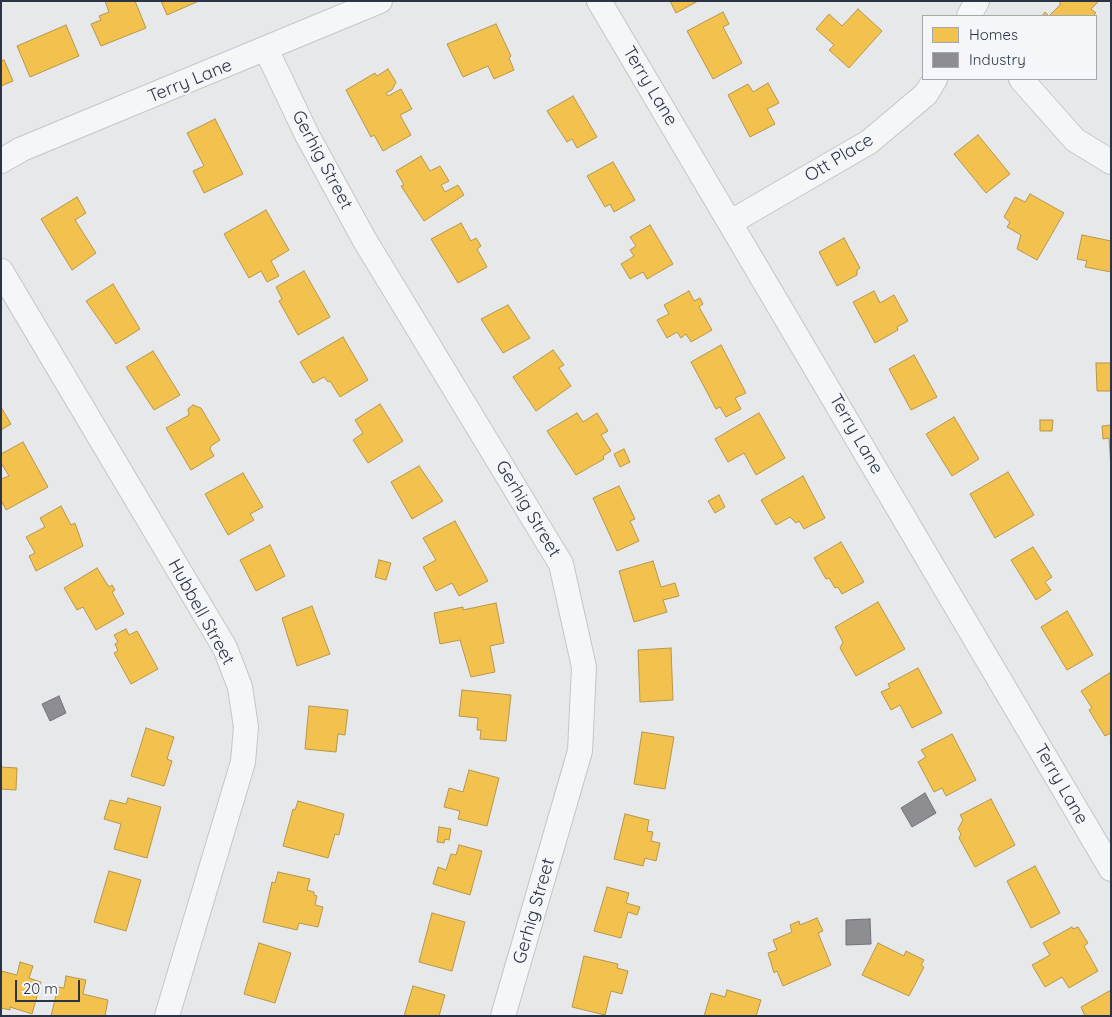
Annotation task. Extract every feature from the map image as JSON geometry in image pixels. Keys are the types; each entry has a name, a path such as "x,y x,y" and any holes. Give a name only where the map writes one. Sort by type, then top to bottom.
{"street":[{"name":"Terry Lane","path":"1,162 22,149 380,1"},
{"name":"Terry Lane","path":"599,1 1111,869"},
{"path":"970,15 977,1"},
{"name":"Gerhig Street","path":"266,49 307,135 364,238 561,564 584,667 580,751 504,1016"},
{"name":"Ott Place","path":"731,222 869,142 926,94 934,80"},
{"path":"1022,80 1075,140 1111,162"},
{"name":"Hubbell Street","path":"5,284 225,648 240,687 246,727 243,762 168,1016"}],"building: Homes":[{"path":"105,1 135,1 146,28 101,46 91,24 101,20 99,16 109,12"},
{"path":"161,1 199,1 167,15"},
{"path":"670,1 698,1 676,13"},
{"path":"1060,1 1099,1 1091,9 1096,13 1094,15 1050,15 1060,5"},
{"path":"858,9 882,31 849,68 829,50 834,45 816,29 829,14 842,26"},
{"path":"723,12 729,24 723,27 742,63 713,79 687,31"},
{"path":"496,24 511,56 509,58 514,70 494,79 488,66 463,77 447,44"},
{"path":"66,25 79,56 30,77 17,46"},
{"path":"4,60 13,81 1,86 1,61"},
{"path":"388,69 396,82 392,90 386,93 388,96 401,89 412,109 400,115 411,135 383,151 374,135 371,137 346,90 375,73 377,76"},
{"path":"768,83 779,103 767,109 775,124 750,137 728,95 748,84 753,92"},
{"path":"573,96 597,137 577,148 572,139 567,142 547,111"},
{"path":"215,119 243,174 204,193 193,171 204,166 187,133"},
{"path":"978,135 1010,174 986,193 954,154"},
{"path":"421,156 430,171 440,166 449,181 441,185 445,192 458,185 464,195 424,221 401,186 404,185 396,171"},
{"path":"613,162 635,200 614,212 610,204 605,207 587,176"},
{"path":"1030,194 1064,213 1037,260 1017,249 1021,235 1007,227 1010,222 1004,217 1015,197 1025,202"},
{"path":"77,197 86,213 75,220 96,253 72,270 41,219"},
{"path":"266,210 289,250 271,261 279,276 267,282 261,271 249,278 224,234"},
{"path":"461,223 471,241 476,238 481,246 477,249 487,267 458,283 431,239"},
{"path":"650,225 673,264 647,279 643,272 630,279 621,264 634,256 630,250 636,246 630,237"},
{"path":"1082,235 1111,241 1111,272 1085,267 1087,261 1077,259"},
{"path":"844,238 860,268 857,270 857,275 837,286 819,252"},
{"path":"304,271 330,317 298,335 279,301 282,299 276,287"},
{"path":"113,284 140,329 116,344 86,301"},
{"path":"689,291 694,301 700,298 703,304 699,307 712,330 691,342 686,334 681,338 677,332 667,338 657,320 669,314 664,305"},
{"path":"874,291 880,303 894,295 908,321 897,327 898,330 875,343 853,302"},
{"path":"508,305 530,338 503,353 481,319"},
{"path":"343,337 368,380 340,397 330,381 328,382 324,377 313,383 300,362"},
{"path":"721,345 746,393 735,398 741,409 726,417 720,407 716,409 691,362"},
{"path":"553,350 564,365 559,368 571,386 536,411 513,377"},
{"path":"153,351 180,395 154,410 126,367"},
{"path":"914,355 937,397 911,410 889,369"},
{"path":"1096,363 1111,363 1111,391 1097,391"},
{"path":"380,404 403,441 368,463 353,440 363,433 355,420"},
{"path":"193,405 201,408 220,440 211,446 210,449 214,456 191,470 166,428 189,415 188,409"},
{"path":"1,407 11,424 1,430"},
{"path":"577,413 583,422 597,413 608,431 601,435 611,451 603,456 604,459 576,475 547,431"},
{"path":"759,413 785,458 756,475 744,453 728,462 715,439"},
{"path":"954,417 979,459 952,476 926,434"},
{"path":"1040,420 1053,420 1052,431 1040,431"},
{"path":"1111,425 1111,467 1109,438 1103,439 1102,426"},
{"path":"23,442 48,487 6,510 1,500 1,479 9,476 1,463 1,454"},
{"path":"624,449 630,462 620,467 614,454"},
{"path":"419,466 443,501 412,519 391,482"},
{"path":"1008,472 1034,515 995,538 970,494"},
{"path":"243,473 263,507 250,514 254,520 228,535 205,494"},
{"path":"803,476 825,518 804,529 799,521 796,523 790,517 776,525 761,500"},
{"path":"619,486 635,519 630,521 639,541 617,551 593,498"},
{"path":"719,495 725,507 715,513 708,501"},
{"path":"61,506 71,525 75,523 83,546 36,571 29,556 35,553 26,537 45,527 40,518"},
{"path":"455,521 488,581 459,596 452,583 436,591 423,567 436,560 423,538"},
{"path":"841,542 864,582 842,594 838,587 835,588 829,578 826,579 814,558"},
{"path":"270,545 285,576 256,591 240,560"},
{"path":"1033,547 1052,577 1045,582 1051,590 1036,600 1011,560"},
{"path":"379,560 391,563 386,580 375,577"},
{"path":"653,561 661,587 675,583 679,596 663,600 667,612 634,622 619,571"},
{"path":"97,568 109,587 112,585 115,590 112,592 124,614 96,630 83,607 77,610 64,588"},
{"path":"878,602 905,649 856,676 840,648 843,642 835,627"},
{"path":"496,603 504,643 490,646 495,672 471,677 460,640 440,644 434,613 463,607 463,610"},
{"path":"312,606 330,654 297,666 282,618"},
{"path":"1067,611 1093,655 1067,670 1041,627"},
{"path":"126,629 129,635 137,631 158,669 131,684 114,653 118,651 115,644 118,642 114,635"},
{"path":"671,648 673,700 640,702 638,650"},
{"path":"918,668 942,713 912,728 900,705 891,710 881,692 890,688 888,684"},
{"path":"1111,672 1111,733 1105,736 1089,710 1092,708 1081,691"},
{"path":"462,690 511,695 506,741 480,739 481,730 477,730 478,718 459,716"},
{"path":"309,706 348,710 345,735 338,734 336,752 305,749"},
{"path":"146,728 174,737 167,759 172,761 164,786 131,776"},
{"path":"642,732 674,737 665,789 634,784"},
{"path":"952,734 976,780 946,796 942,788 934,792 918,762 926,757 921,750"},
{"path":"1,767 17,768 16,790 1,789"},
{"path":"469,770 499,778 487,826 458,819 460,811 444,807 449,788 463,792"},
{"path":"128,798 161,807 147,858 114,849 121,824 104,819 110,800 126,804"},
{"path":"991,799 1015,845 975,867 959,838 961,834 958,829 963,820 960,815"},
{"path":"298,801 344,814 339,835 335,834 328,858 283,846 293,809 295,810"},
{"path":"625,814 649,820 647,831 653,832 651,841 660,843 656,861 645,858 643,866 614,859"},
{"path":"439,827 451,829 449,840 445,839 444,843 437,842"},
{"path":"459,845 482,851 470,895 433,884 438,867 446,870 451,854 456,855"},
{"path":"1035,866 1060,913 1031,928 1007,881"},
{"path":"109,871 141,880 126,931 94,922"},
{"path":"278,872 310,879 307,890 314,892 314,895 317,896 315,905 323,907 318,927 299,923 297,930 263,922 272,882 275,883"},
{"path":"607,887 629,893 626,903 640,907 637,915 628,912 621,938 594,931"},
{"path":"432,913 465,922 452,971 419,962"},
{"path":"817,918 823,931 818,933 831,965 783,986 777,971 774,973 768,953 777,950 773,940 792,932 790,925 799,921 800,925"},
{"path":"1072,927 1073,929 1078,927 1088,943 1084,946 1098,971 1069,988 1062,977 1045,987 1032,965 1050,955 1043,943"},
{"path":"259,943 291,953 275,1003 244,994"},
{"path":"878,943 904,956 906,951 924,960 921,965 924,967 909,996 862,975"},
{"path":"584,956 618,964 617,968 628,971 622,994 611,991 605,1015 572,1007"},
{"path":"20,962 33,966 29,978 41,982 32,1014 10,1007 10,1010 1,1008 1,971 17,975"},
{"path":"66,976 86,980 83,994 108,1000 105,1016 51,1016 58,987 64,988"},
{"path":"413,986 445,995 439,1016 404,1016"},
{"path":"727,990 761,1000 756,1016 704,1016 711,993 725,997"},
{"path":"1111,990 1111,1016 1085,1016 1081,1007"}],"building: Industry":[{"path":"59,696 66,713 50,721 42,704"},
{"path":"925,793 936,813 912,827 901,808"},
{"path":"870,919 871,944 846,945 846,920"}]}
